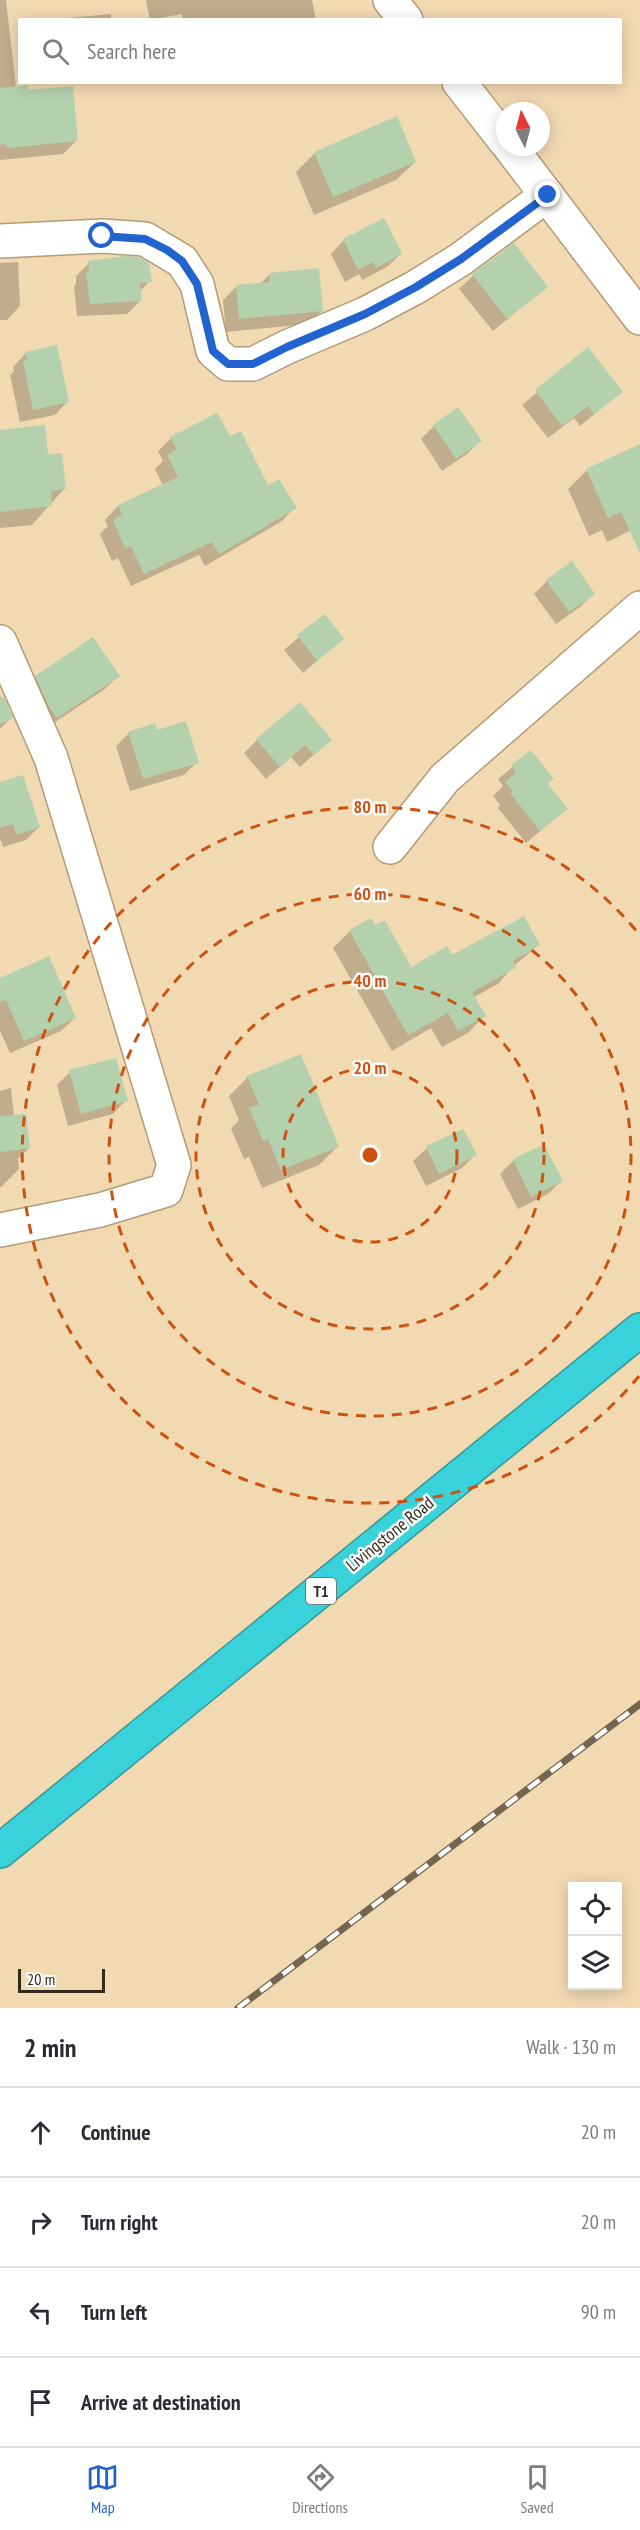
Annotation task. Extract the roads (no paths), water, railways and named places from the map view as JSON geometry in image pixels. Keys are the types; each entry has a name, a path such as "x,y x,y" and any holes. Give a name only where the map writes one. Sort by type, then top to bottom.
{"highway":[{"name":"Livingstone Road","path":"0,1851 640,1330"}],"street":[{"path":"390,0 404,18"},
{"path":"461,84 496,129"},
{"path":"517,156 640,318"},
{"path":"0,241 102,236 145,239 182,261 197,284 213,351 228,364 253,364 365,314 416,287 461,259 548,195"},
{"path":"390,847 445,778 640,608"},
{"path":"0,642 51,758 174,1165 166,1190 100,1210 0,1230"}],"railway":[{"path":"238,2008 640,1704"}]}
